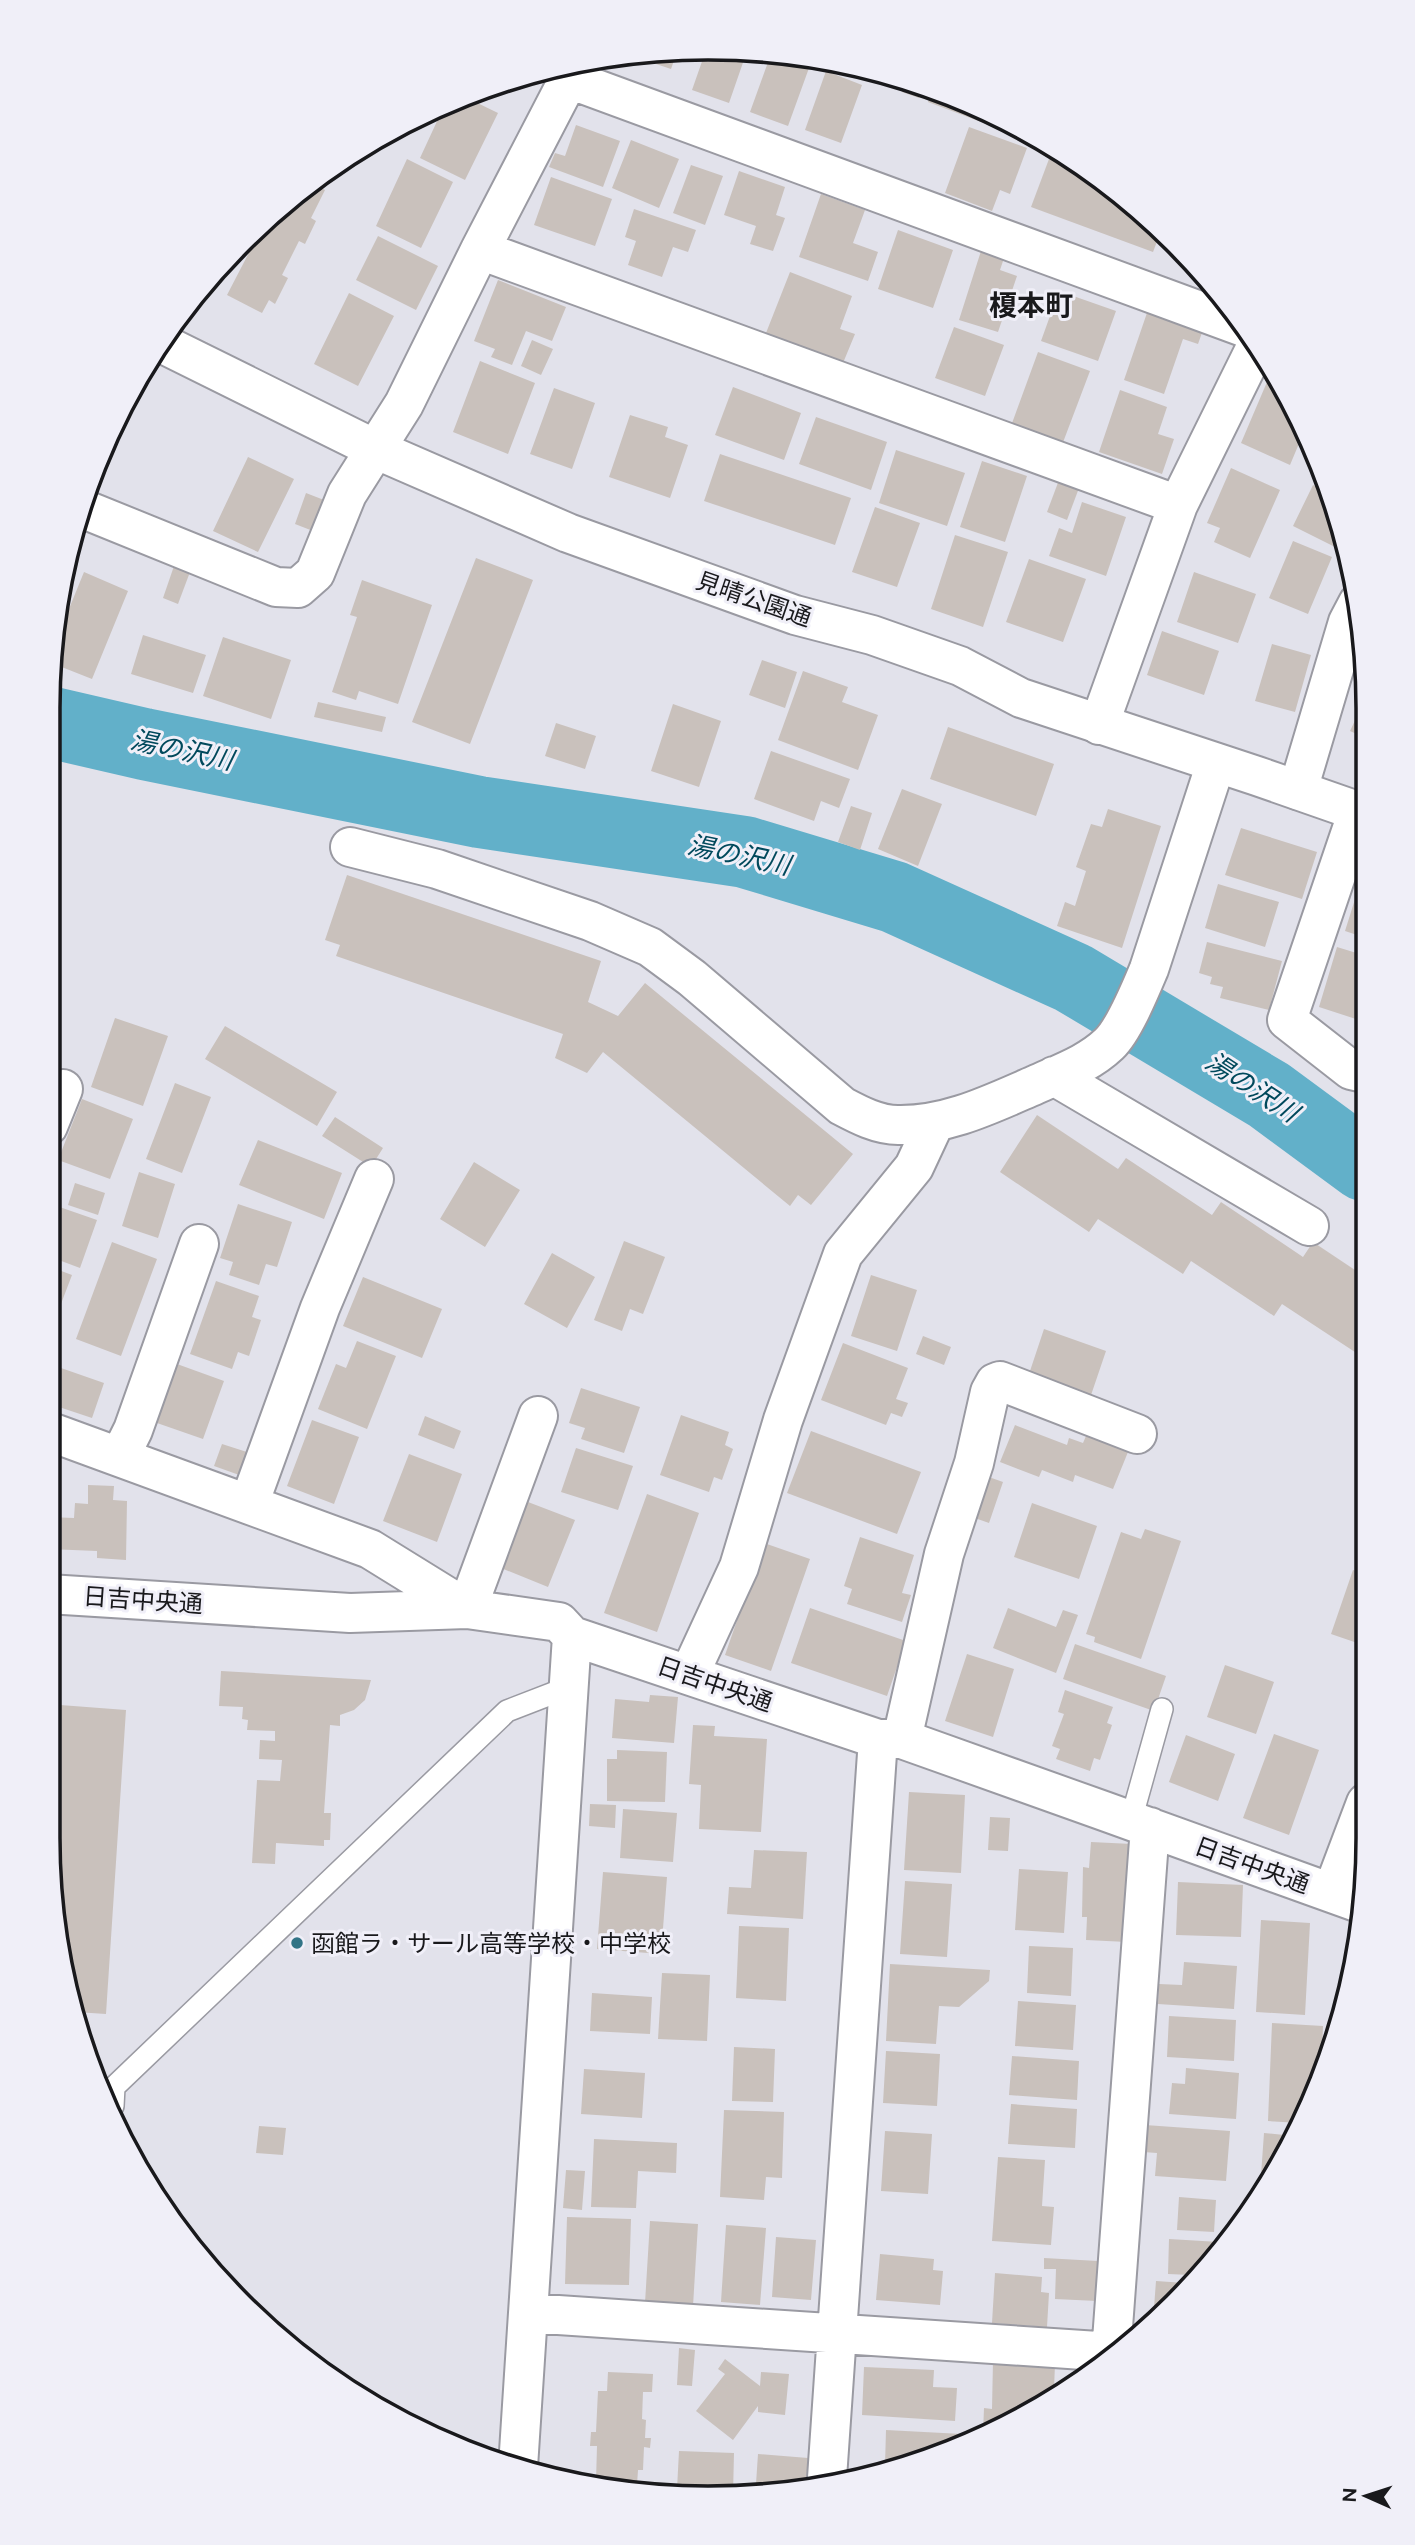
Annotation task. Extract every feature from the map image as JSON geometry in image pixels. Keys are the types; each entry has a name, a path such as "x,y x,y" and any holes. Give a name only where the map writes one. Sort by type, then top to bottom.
{"street":[{"path":"578,73 1228,321"},
{"path":"90,512 276,587 298,588 315,573 348,494 404,404 571,74"},
{"path":"480,250 1178,505"},
{"name":"見晴公園通","path":"170,345 374,449 568,533 796,615 872,635 960,666 1021,698 1356,811"},
{"path":"1099,725 1178,505 1252,356"},
{"path":"1298,790 1349,619"},
{"path":"350,847 450,873 590,921 650,947 692,978 842,1106 865,1118 895,1125 935,1122 974,1112 1085,1063 1111,1042 1139,994 1149,969 1216,763"},
{"path":"1356,823 1287,1020 1356,1071"},
{"path":"1054,1076 1309,1226"},
{"path":"60,1096 63,1089"},
{"path":"689,1675 739,1567 783,1420 843,1254 914,1167 935,1122"},
{"path":"249,1504 320,1308 374,1179"},
{"path":"120,1456 133,1430 200,1244"},
{"path":"827,2474 890,1739 944,1554 974,1463 990,1392 995,1383 1000,1381 1137,1434"},
{"path":"60,1435 370,1549 467,1609 538,1416"},
{"name":"日吉中央通","path":"60,1595 349,1613 467,1609 559,1622 572,1636 890,1739 1141,1824 1248,1865 1347,1898"},
{"path":"519,2457 572,1636"},
{"path":"1113,2343 1141,1824"},
{"path":"1347,1898 1355,1858"},
{"path":"528,2313 1102,2352"}],"lane":[{"path":"114,2095 114,2087 507,1711 569,1687"},
{"path":"1141,1824 1162,1709"}],"building":[{"path":"702,60 744,61 729,103 692,90"},
{"path":"674,61 671,69 651,62"},
{"path":"768,63 809,68 788,126 750,112"},
{"path":"826,71 862,85 841,143 805,130"},
{"path":"903,90 920,95 919,98"},
{"path":"929,99 984,122 984,123 928,102"},
{"path":"477,103 498,113 465,180 420,158 438,118"},
{"path":"576,125 620,141 603,187 549,167 555,153 565,156"},
{"path":"969,127 1027,148 1010,194 1000,190 992,211 945,193"},
{"path":"631,140 679,159 659,208 612,188"},
{"path":"407,159 453,182 421,248 376,226"},
{"path":"1049,159 1102,193 1157,241 1153,252 1031,207"},
{"path":"691,165 723,176 705,225 673,213"},
{"path":"739,171 785,187 776,215 785,218 773,251 750,244 756,226 724,215"},
{"path":"551,177 612,199 595,246 534,225"},
{"path":"320,188 325,190 311,218 316,221 305,244 299,241 282,275 288,278 275,304 269,300 262,313 227,295 253,246 313,193"},
{"path":"821,194 865,210 853,243 878,252 868,281 799,257"},
{"path":"634,209 696,230 688,252 673,247 662,277 628,265 636,241 625,237"},
{"path":"898,230 953,250 933,308 878,289"},
{"path":"378,236 438,266 416,310 356,280"},
{"path":"981,251 1004,258 1000,270 1017,276 998,332 959,320"},
{"path":"790,272 852,296 840,329 855,334 843,363 766,333"},
{"path":"498,280 566,307 552,341 526,331 512,365 491,357 495,349 474,341"},
{"path":"1059,291 1116,311 1098,361 1041,341"},
{"path":"349,293 394,316 358,386 314,364"},
{"path":"1149,307 1204,327 1198,344 1183,339 1164,394 1124,380"},
{"path":"954,327 1004,345 985,396 935,378"},
{"path":"532,340 553,349 541,375 521,366"},
{"path":"1038,352 1090,371 1062,445 1011,426"},
{"path":"480,361 535,383 508,454 453,432"},
{"path":"1268,382 1299,444 1290,465 1241,443"},
{"path":"733,387 801,413 784,460 715,435"},
{"path":"554,388 595,403 572,469 530,454"},
{"path":"1120,390 1167,407 1158,434 1174,439 1162,474 1099,452"},
{"path":"630,415 668,427 665,437 688,445 670,498 609,477"},
{"path":"816,417 887,442 871,490 799,464"},
{"path":"896,450 965,473 947,526 879,503"},
{"path":"720,454 851,498 835,545 704,501"},
{"path":"248,457 294,479 258,552 213,531"},
{"path":"982,461 1027,476 1005,542 960,527"},
{"path":"1231,468 1280,490 1250,558 1214,542 1220,528 1207,523"},
{"path":"1059,480 1079,488 1067,520 1047,512"},
{"path":"1313,485 1321,499 1335,547 1293,526"},
{"path":"306,493 324,500 313,531 295,524"},
{"path":"1082,502 1126,517 1106,576 1049,556 1059,528 1072,533"},
{"path":"875,507 920,523 897,587 852,572"},
{"path":"955,535 1008,552 983,627 931,609"},
{"path":"1293,541 1332,557 1308,614 1269,598"},
{"path":"476,558 533,580 470,744 412,722"},
{"path":"1029,559 1086,579 1063,642 1006,622"},
{"path":"174,566 190,572 178,604 163,598"},
{"path":"84,572 128,591 92,679 61,667 66,616"},
{"path":"1194,572 1256,594 1238,643 1177,622"},
{"path":"362,580 432,605 398,704 359,691 356,700 332,692 357,617 350,615"},
{"path":"1162,631 1219,651 1204,695 1147,675"},
{"path":"143,635 206,655 193,693 131,674"},
{"path":"223,637 291,660 271,719 203,696"},
{"path":"1272,644 1311,655 1295,712 1255,701"},
{"path":"762,660 797,672 785,708 749,695"},
{"path":"803,671 848,687 842,702 878,715 858,770 778,740"},
{"path":"318,702 386,717 382,732 314,717"},
{"path":"673,704 721,721 699,787 651,771"},
{"path":"1356,718 1356,734 1350,731"},
{"path":"556,723 596,736 585,769 545,756"},
{"path":"948,727 1054,764 1036,816 930,779"},
{"path":"771,751 850,779 839,808 821,801 814,821 754,799"},
{"path":"902,789 942,804 918,866 878,849"},
{"path":"851,806 872,813 860,850 838,842"},
{"path":"1108,809 1161,826 1122,948 1057,926 1065,902 1075,906 1086,871 1076,867 1091,824 1102,827"},
{"path":"1241,828 1317,852 1302,899 1225,875"},
{"path":"347,875 601,961 588,1002 618,1016 645,983 853,1154 811,1205 798,1195 790,1206 603,1052 587,1073 555,1058 563,1034 336,956 340,945 325,940"},
{"path":"1218,884 1279,902 1265,947 1205,928"},
{"path":"1356,896 1356,935 1345,931"},
{"path":"1207,942 1282,961 1269,1010 1220,998 1223,987 1210,984 1212,977 1199,973"},
{"path":"1337,947 1356,953 1356,1019 1319,1007"},
{"path":"115,1018 168,1036 143,1106 91,1087"},
{"path":"225,1026 337,1092 317,1126 205,1059"},
{"path":"175,1083 211,1097 182,1173 146,1159"},
{"path":"82,1099 133,1119 110,1179 60,1161"},
{"path":"1037,1115 1118,1169 1126,1158 1212,1215 1221,1202 1303,1257 1313,1242 1356,1271 1356,1353 1282,1304 1274,1316 1191,1261 1183,1274 1098,1219 1089,1232 1000,1172"},
{"path":"335,1117 383,1148 371,1167 322,1136"},
{"path":"258,1140 342,1173 324,1219 239,1185"},
{"path":"474,1162 520,1190 485,1247 440,1219"},
{"path":"139,1172 175,1184 158,1238 122,1226"},
{"path":"75,1183 105,1193 98,1215 68,1205"},
{"path":"238,1204 292,1222 277,1267 266,1264 259,1285 229,1275 233,1262 220,1258"},
{"path":"60,1207 97,1220 80,1268 60,1260"},
{"path":"624,1241 665,1257 643,1314 630,1309 622,1331 594,1320"},
{"path":"112,1242 157,1259 121,1356 76,1339"},
{"path":"552,1253 595,1277 567,1328 524,1304"},
{"path":"60,1270 72,1275 60,1306"},
{"path":"871,1275 917,1290 897,1351 851,1336"},
{"path":"363,1277 442,1309 422,1358 343,1326"},
{"path":"216,1281 259,1296 252,1317 261,1320 249,1356 238,1352 232,1369 190,1354"},
{"path":"1044,1329 1106,1351 1089,1401 1027,1380"},
{"path":"923,1336 951,1347 944,1365 916,1354"},
{"path":"357,1341 396,1356 367,1429 318,1409 336,1364 346,1368"},
{"path":"843,1343 908,1368 896,1399 908,1403 902,1417 891,1413 886,1425 821,1400"},
{"path":"177,1364 224,1381 203,1439 157,1423"},
{"path":"61,1368 104,1383 92,1418 60,1407"},
{"path":"581,1388 640,1407 624,1453 581,1439 585,1428 569,1423"},
{"path":"681,1415 729,1432 725,1445 733,1449 722,1480 714,1477 709,1492 660,1475"},
{"path":"425,1416 461,1431 454,1449 418,1435"},
{"path":"312,1420 359,1437 334,1504 287,1486"},
{"path":"1015,1425 1067,1445 1069,1438 1083,1443 1086,1436 1128,1452 1113,1489 1075,1475 1073,1482 1042,1470 1039,1477 1000,1462"},
{"path":"811,1431 921,1472 897,1534 787,1493"},
{"path":"222,1444 250,1453 242,1476 214,1466"},
{"path":"576,1448 633,1466 618,1510 561,1492"},
{"path":"409,1454 462,1474 437,1542 383,1521"},
{"path":"986,1476 1003,1482 989,1523 972,1517"},
{"path":"88,1485 114,1486 113,1500 127,1501 126,1560 97,1558 97,1551 60,1549 60,1517 74,1518 75,1503 88,1504"},
{"path":"647,1494 699,1513 657,1632 604,1613"},
{"path":"528,1502 575,1520 548,1587 501,1568"},
{"path":"1032,1503 1097,1526 1079,1579 1014,1557"},
{"path":"1145,1529 1181,1541 1141,1659 1094,1642 1095,1637 1086,1634 1121,1532 1141,1539"},
{"path":"860,1537 914,1555 902,1593 911,1595 902,1622 847,1604 852,1589 844,1586"},
{"path":"764,1543 810,1559 771,1671 725,1655"},
{"path":"1353,1570 1356,1571 1356,1643 1331,1634"},
{"path":"810,1608 906,1641 887,1696 791,1663"},
{"path":"1008,1608 1056,1627 1063,1610 1078,1615 1056,1673 993,1648"},
{"path":"1075,1644 1166,1676 1154,1711 1063,1679"},
{"path":"967,1654 1014,1669 993,1737 945,1721"},
{"path":"1225,1665 1274,1682 1256,1734 1207,1717"},
{"path":"221,1671 371,1680 365,1700 354,1710 340,1715 340,1726 330,1725 324,1813 331,1813 330,1840 324,1840 324,1846 276,1843 275,1864 252,1863 257,1780 280,1781 282,1760 259,1759 260,1740 275,1741 275,1731 247,1730 248,1720 242,1719 243,1707 219,1706"},
{"path":"1065,1690 1113,1707 1107,1723 1112,1725 1100,1760 1094,1758 1090,1771 1056,1759 1060,1749 1052,1746 1064,1714 1058,1712"},
{"path":"650,1695 678,1697 674,1743 612,1738 615,1699 649,1702"},
{"path":"60,1705 126,1710 106,2014 84,2013 65,1922 60,1838"},
{"path":"693,1725 715,1726 714,1736 767,1739 761,1832 699,1829 701,1785 689,1784"},
{"path":"1274,1734 1319,1750 1289,1835 1243,1818"},
{"path":"1186,1735 1235,1754 1218,1801 1169,1782"},
{"path":"617,1750 667,1752 665,1802 607,1801 607,1759 617,1759"},
{"path":"909,1792 965,1795 961,1873 904,1870"},
{"path":"590,1804 616,1805 615,1828 589,1826"},
{"path":"623,1809 677,1813 673,1862 620,1858"},
{"path":"990,1817 1010,1818 1008,1851 988,1850"},
{"path":"1091,1842 1132,1844 1127,1942 1086,1940 1087,1917 1082,1917 1083,1867 1089,1868"},
{"path":"754,1850 807,1852 803,1919 727,1914 729,1887 751,1888"},
{"path":"1019,1869 1068,1872 1064,1933 1015,1930"},
{"path":"603,1872 667,1877 661,1954 597,1949"},
{"path":"905,1881 952,1884 947,1957 900,1954"},
{"path":"1178,1882 1243,1885 1241,1937 1176,1935"},
{"path":"1261,1920 1310,1923 1305,2015 1256,2012"},
{"path":"739,1926 789,1928 786,2001 736,1998"},
{"path":"1029,1946 1073,1948 1071,1996 1027,1993"},
{"path":"1184,1962 1237,1966 1234,2009 1158,2004 1159,1984 1182,1985"},
{"path":"890,1964 990,1970 989,1981 959,2007 939,2006 936,2044 886,2041"},
{"path":"662,1973 710,1975 707,2041 658,2039"},
{"path":"592,1993 652,1997 650,2034 590,2031"},
{"path":"1018,2001 1076,2005 1073,2050 1015,2046"},
{"path":"1169,2016 1236,2020 1234,2061 1167,2057"},
{"path":"1272,2023 1323,2026 1321,2046 1290,2122 1268,2121"},
{"path":"734,2047 775,2049 773,2102 732,2101"},
{"path":"886,2051 940,2054 937,2106 883,2103"},
{"path":"1012,2056 1079,2061 1077,2100 1009,2095"},
{"path":"1186,2068 1239,2073 1236,2119 1169,2114 1172,2083 1185,2084"},
{"path":"584,2069 645,2073 642,2118 581,2114"},
{"path":"1011,2104 1077,2109 1075,2148 1008,2144"},
{"path":"724,2110 784,2112 782,2178 766,2177 764,2200 720,2197"},
{"path":"1145,2125 1230,2131 1226,2181 1155,2176 1157,2153 1143,2152"},
{"path":"259,2126 286,2128 283,2155 256,2153"},
{"path":"885,2131 932,2134 928,2194 881,2191"},
{"path":"1264,2133 1283,2135 1269,2162 1261,2174"},
{"path":"594,2139 677,2143 676,2173 638,2171 636,2208 591,2207"},
{"path":"998,2157 1045,2160 1042,2206 1054,2207 1051,2245 992,2241"},
{"path":"566,2170 585,2171 582,2210 563,2208"},
{"path":"1179,2197 1216,2200 1214,2232 1177,2230"},
{"path":"567,2217 631,2219 629,2285 565,2284"},
{"path":"650,2221 698,2224 693,2306 645,2303"},
{"path":"726,2225 766,2228 760,2305 721,2302"},
{"path":"776,2237 816,2240 811,2300 772,2297"},
{"path":"1169,2239 1214,2242 1186,2275 1168,2274"},
{"path":"880,2254 934,2259 933,2270 943,2271 940,2305 876,2300"},
{"path":"1044,2258 1098,2261 1097,2301 1055,2299 1056,2269 1044,2269"},
{"path":"995,2273 1042,2277 1041,2292 1049,2293 1047,2327 992,2323"},
{"path":"1156,2281 1179,2283 1166,2296 1154,2307"},
{"path":"679,2348 695,2350 692,2386 677,2385"},
{"path":"725,2359 760,2386 761,2372 789,2374 785,2415 758,2412 758,2406 733,2440 696,2411 725,2374 718,2369"},
{"path":"993,2361 1055,2364 1054,2385 983,2424 984,2408 992,2409"},
{"path":"864,2367 934,2370 933,2387 957,2388 955,2421 862,2415"},
{"path":"608,2372 653,2374 652,2392 643,2392 642,2419 646,2420 645,2438 651,2438 650,2448 644,2447 643,2470 638,2470 637,2481 596,2476 597,2446 590,2446 591,2432 596,2432 598,2391 607,2391"},
{"path":"886,2430 960,2434 916,2451 885,2460"},
{"path":"679,2451 734,2453 733,2485 677,2485"},
{"path":"758,2454 808,2458 806,2478 756,2483"}],"waterway":[{"name":"湯の沢川","path":"60,725 479,812 745,852 894,897 1073,978 1269,1095 1356,1159"}],"place":[{"name":"函館ラ・サール高等学校・中学校","path":"297,1943"}],"district":[{"name":"榎本町","path":"1031,305"}]}
